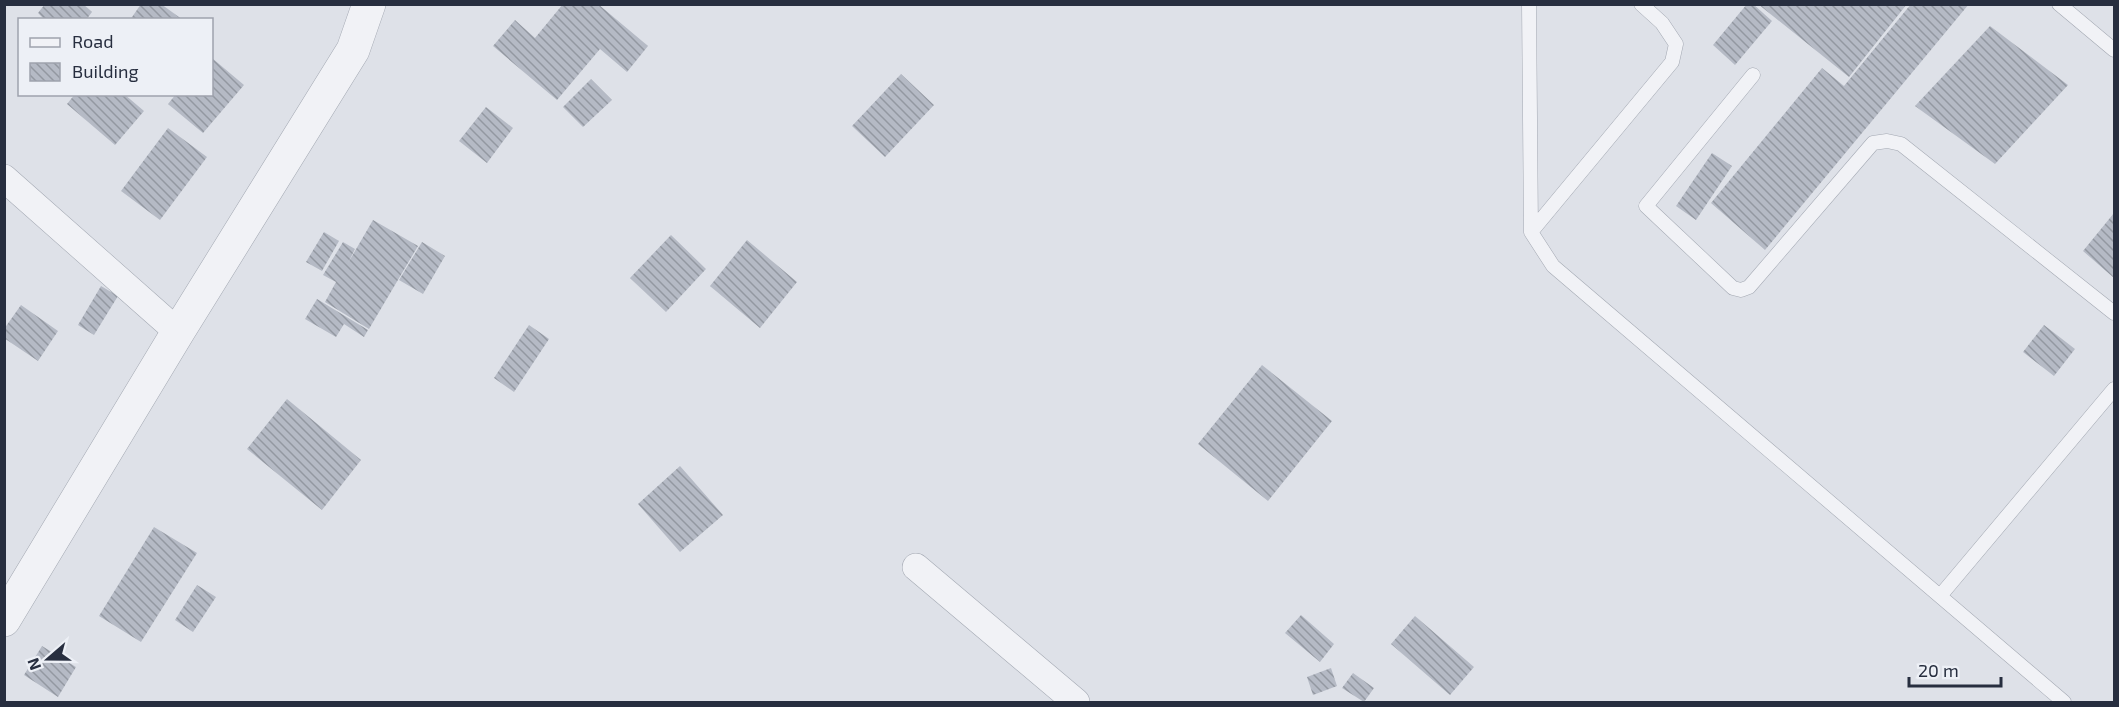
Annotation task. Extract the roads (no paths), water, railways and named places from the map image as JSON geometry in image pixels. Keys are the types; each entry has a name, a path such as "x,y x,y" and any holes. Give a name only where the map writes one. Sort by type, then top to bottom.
{"street":[{"path":"4,620 178,332 353,50 369,4"},
{"path":"4,178 178,332"},
{"path":"916,567 1076,702"}],"lane":[{"path":"1528,4 1531,232 1553,266 2064,702"},
{"path":"1531,232 1672,62 1676,44 1662,23 1641,4"},
{"path":"2059,4 2115,50"},
{"path":"1753,75 1646,206 1733,288 1741,290 1749,287 1873,143 1887,141 1901,144 2115,313"},
{"path":"1940,596 2115,389"}]}
